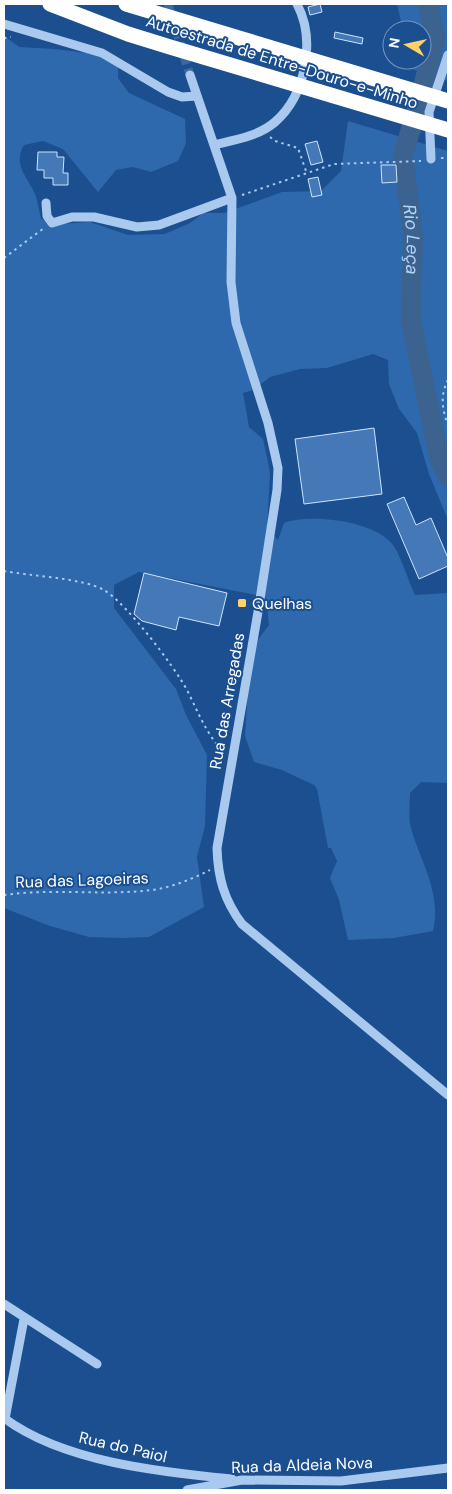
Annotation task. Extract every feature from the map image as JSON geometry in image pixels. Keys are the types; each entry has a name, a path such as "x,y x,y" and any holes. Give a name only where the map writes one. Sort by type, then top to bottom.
{"highway":[{"name":"Autoestrada de Entre-Douro-e-Minho","path":"50,4 128,34 269,78 448,130"},
{"name":"Autoestrada de Entre-Douro-e-Minho","path":"126,4 448,101"}],"street":[{"path":"214,145 250,136 274,123 290,106 303,76 307,39 302,14 297,4"},
{"path":"4,24 102,53 168,92 182,97 197,96"},
{"path":"431,159 429,112 448,56"},
{"name":"Rua das Arregadas","path":"190,74 232,198 231,282 236,323 268,423 278,468 277,490 258,612 217,848 221,884 228,906 242,924 448,1095"},
{"path":"46,203 47,216 52,222 72,217 94,217 137,227 159,225 232,198"},
{"path":"4,1304 24,1319 97,1364"},
{"path":"4,1419 24,1319"},
{"name":"Rua do Paiol","path":"4,1419 24,1432 81,1454 153,1472 242,1480"},
{"name":"Rua da Aldeia Nova","path":"187,1490 242,1480 340,1486 448,1468"}],"path":[{"path":"262,129 275,141 298,148 307,174"},
{"path":"232,198 334,164 415,161"},
{"path":"4,258 52,222"},
{"path":"448,380 442,391 444,413 448,425"},
{"path":"4,571 78,581 104,590 122,607 171,663 186,689 203,726 222,752 232,756"},
{"name":"Rua das Lagoeiras","path":"4,895 24,892 66,894 153,890 178,884 218,866"}],"shaded area":[{"path":"397,4 448,4 448,81 415,70 432,70 432,20 401,20"},
{"path":"4,36 19,47 55,49 118,57 118,78 129,93 185,119 186,143 178,161 151,172 133,167 116,170 98,192 63,149 43,141 24,145 20,164 35,195 41,219 59,224 90,222 128,235 165,234 190,223 203,213 224,213 282,192 321,191 341,171 348,121 448,151 448,520 429,474 417,433 399,409 389,384 388,360 373,354 327,368 300,369 270,377 253,390 243,393 249,427 263,439 270,473 267,529 278,540 284,523 295,520 325,519 358,525 385,537 393,545 415,595 448,593 448,783 421,782 410,793 409,815 415,841 433,891 435,917 433,931 394,938 348,940 339,900 330,878 337,861 331,848 328,848 317,789 314,785 282,770 254,762 245,736 249,675 257,641 269,625 266,597 139,572 114,585 114,608 176,689 186,715 207,755 205,826 197,857 204,907 149,937 122,938 89,937 50,926 4,908"}],"building":[{"path":"320,4 322,12 310,15 308,7"},
{"path":"335,32 363,38 362,44 334,38"},
{"path":"317,141 323,162 311,165 305,144"},
{"path":"38,152 57,152 57,157 64,157 63,173 68,173 68,185 53,185 53,178 44,178 44,170 37,170"},
{"path":"381,165 396,165 397,182 382,183"},
{"path":"318,177 322,195 312,197 308,179"},
{"path":"374,428 382,494 304,504 295,439"},
{"path":"404,497 416,525 431,518 448,558 448,566 419,579 387,504"},
{"path":"144,573 227,593 219,626 179,617 176,630 142,621 134,614"}],"waterway":[{"name":"Rio Leça","path":"428,4 435,38 419,104 403,154 413,237 411,321 439,457 448,477"}],"tunnel":[{"path":"168,4 190,75"}],"place":[{"name":"Quelhas","path":"242,603"}]}
